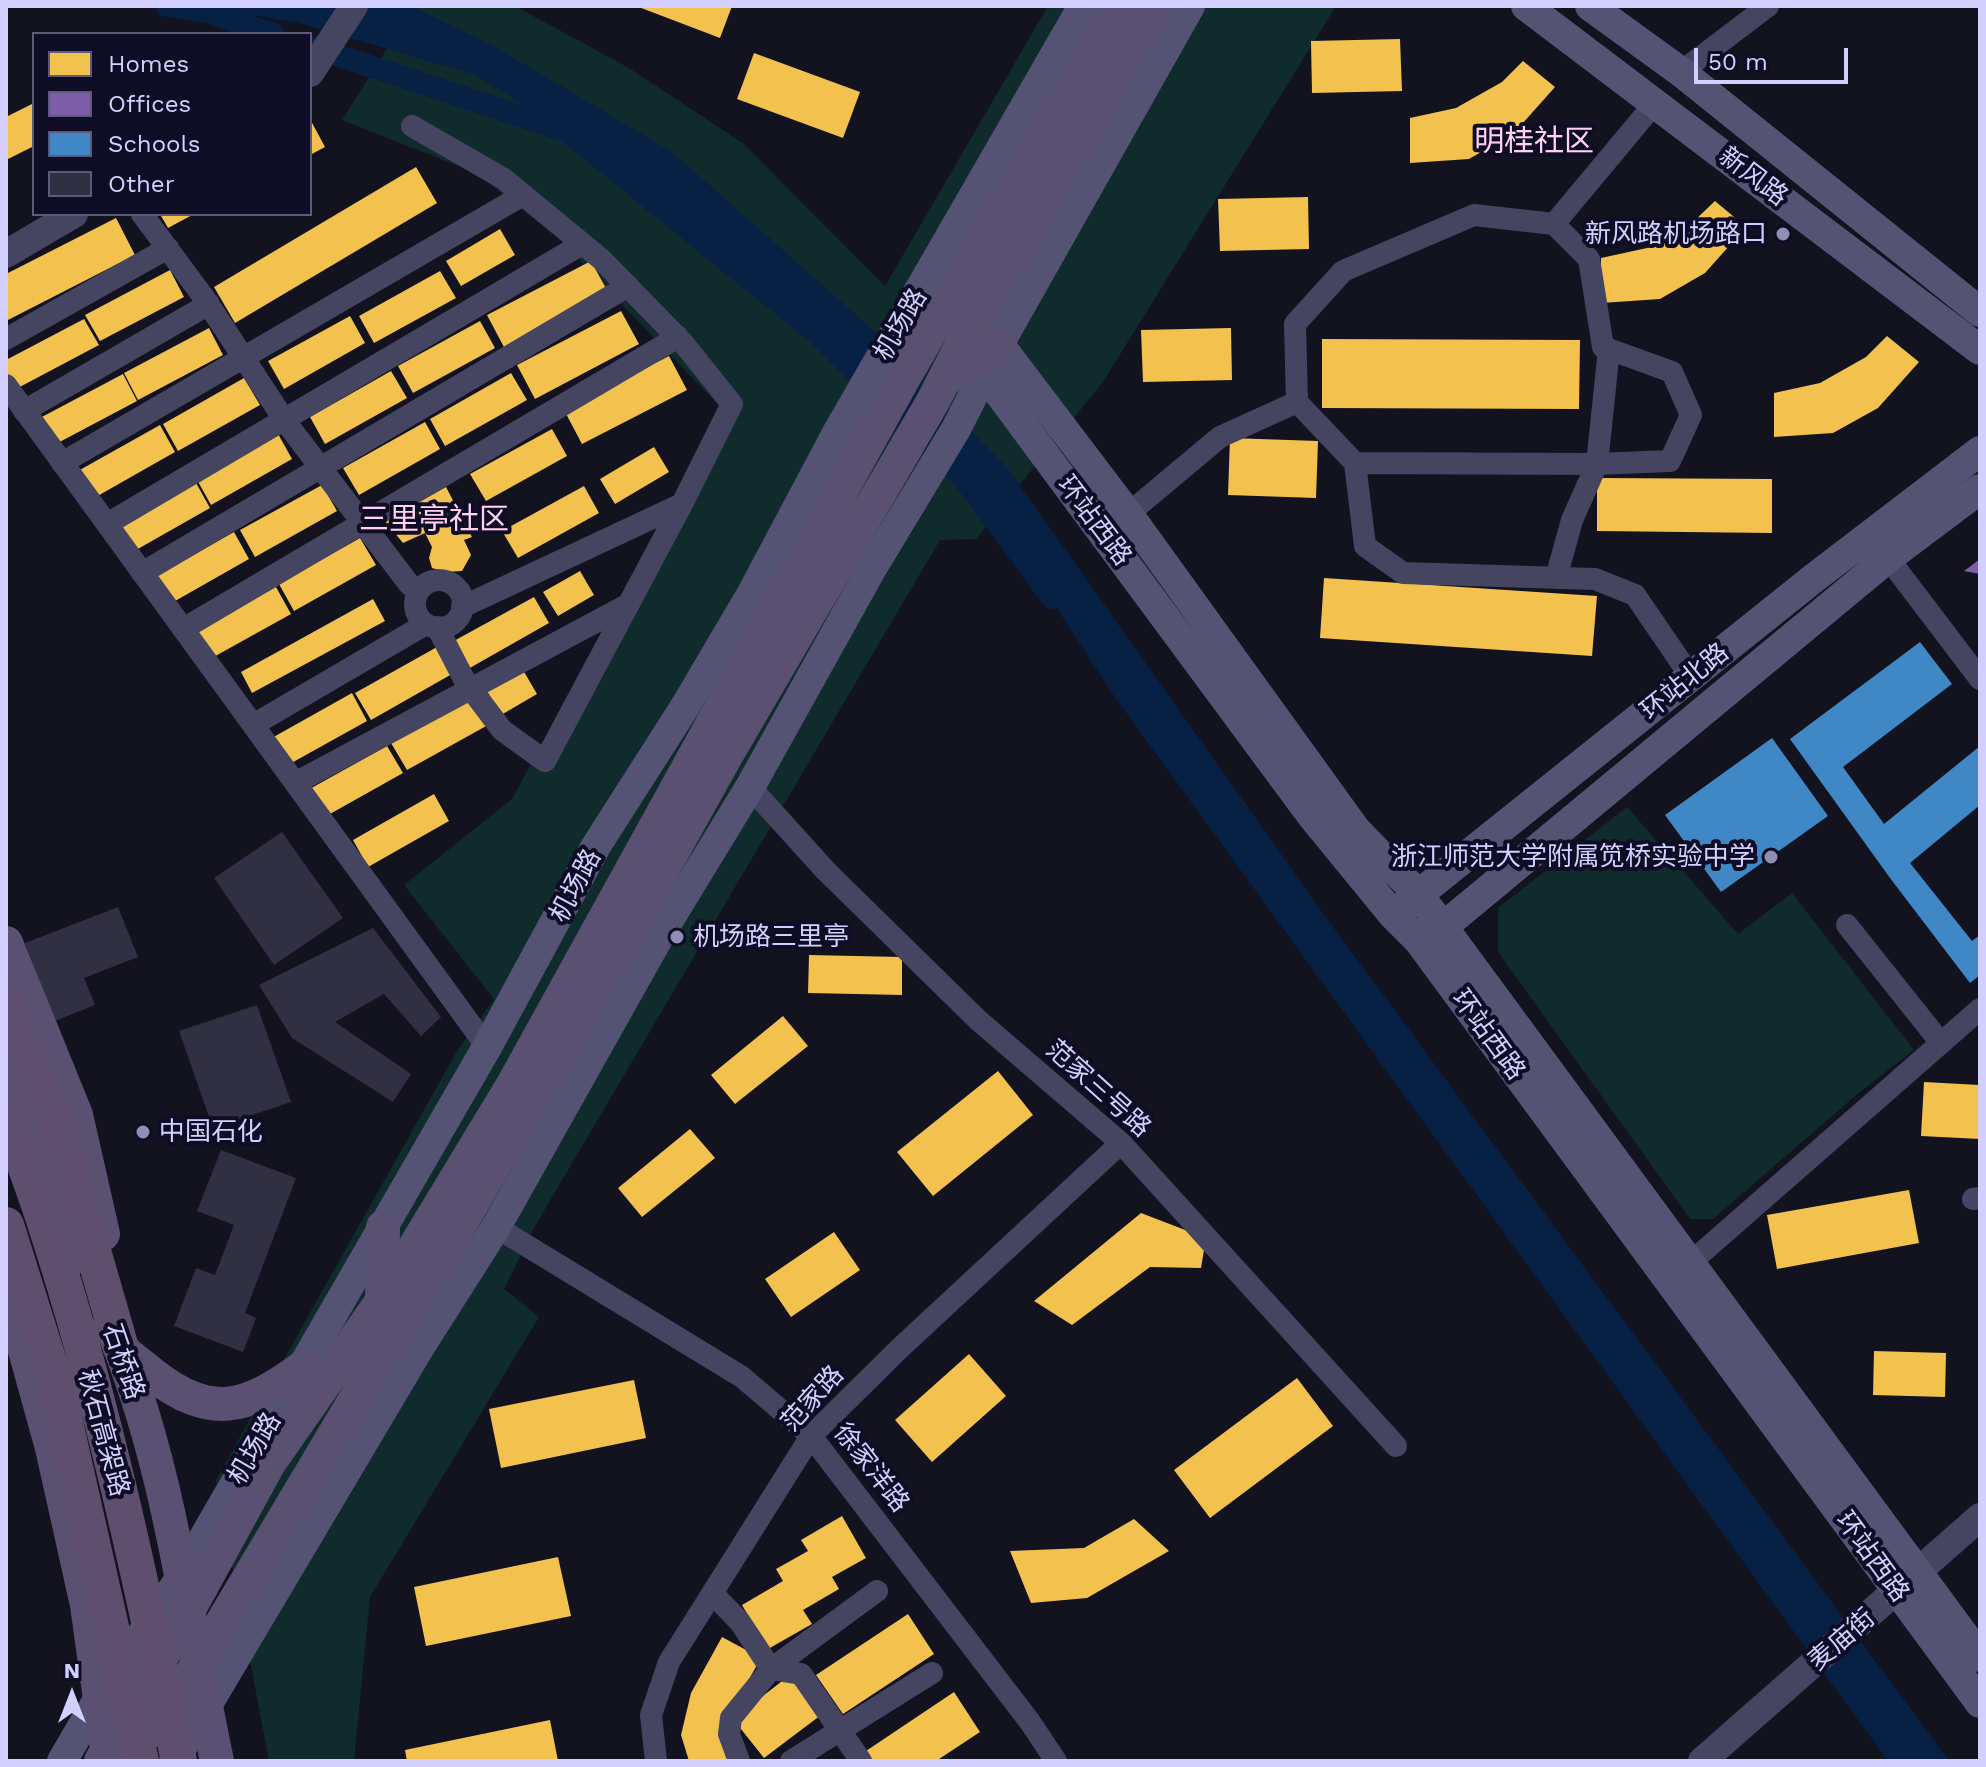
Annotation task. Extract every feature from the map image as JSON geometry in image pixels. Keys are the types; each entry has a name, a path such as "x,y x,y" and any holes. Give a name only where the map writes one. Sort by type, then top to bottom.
{"highway":[{"path":"6,1007 57,1126 121,1348"},
{"name":"秋石高架路","path":"6,1112 47,1227 91,1382 138,1566 176,1761"},
{"name":"秋石高架路","path":"6,1225 58,1391 119,1759"}],"main road":[{"name":"机场路","path":"893,368 1083,6"},
{"name":"机场路","path":"119,1759 188,1611 269,1463 382,1301 514,1083 850,442 1119,6"},
{"path":"119,1759 198,1663 473,1201 1155,6"},
{"path":"176,1761 418,1350 496,1227 664,928 750,787 872,568 956,429 1190,6"},
{"name":"新风路","path":"1526,6 1980,350"},
{"name":"新风路","path":"1590,6 1681,72 1980,312"},
{"path":"937,392 992,359"},
{"name":"环站西路","path":"992,359 1128,514 1356,830 1418,894 1431,934 1908,1583 1980,1657"},
{"name":"环站西路","path":"992,359 1312,816 1393,915 1431,934 1690,1263 1908,1583 1980,1703"},
{"name":"机场路","path":"62,1761 100,1696 181,1577 487,1047 596,846 686,705 752,593 850,442"},
{"name":"环站北路","path":"1393,915 1814,578 1980,451"},
{"name":"环站北路","path":"1431,934 1888,558 1980,489"},
{"path":"6,943 76,1115 98,1208 121,1348 183,1394 214,1405 248,1401 275,1388 302,1368"},
{"name":"石桥路","path":"6,1074 121,1348 160,1478 217,1761"},
{"path":"382,1301 383,1227"},
{"path":"6,1282 52,1448 87,1605 100,1696 119,1759"}],"street":[{"path":"312,70 354,6"},
{"path":"1681,72 1768,6"},
{"path":"1554,224 1655,103"},
{"path":"253,725 432,626 455,621 462,607 459,591 447,581 431,581 418,591 416,613 432,626 471,689 502,730 545,761 732,404 678,337 582,244 504,179 412,126"},
{"path":"62,463 523,195"},
{"path":"1355,463 1597,464 1670,461 1691,415 1672,372 1603,347 1589,259 1554,224 1474,215 1343,271 1295,324 1297,402 1355,463 1365,546 1403,573 1595,579 1635,595 1691,677"},
{"path":"6,254 71,216"},
{"path":"144,216 209,304 285,421 409,584 418,591"},
{"path":"107,524 582,244"},
{"path":"6,339 168,248"},
{"path":"142,573 628,286"},
{"path":"24,411 209,304"},
{"path":"183,629 678,337"},
{"path":"1556,578 1572,520 1597,464 1609,349"},
{"path":"6,385 487,1047"},
{"path":"1128,514 1220,437 1297,402"},
{"path":"462,607 682,504"},
{"path":"1888,558 1980,679"},
{"path":"295,783 629,604"},
{"name":"范家三号路","path":"750,787 826,871 978,1020 1121,1143 1396,1446"},
{"path":"1847,925 1941,1043"},
{"path":"1690,1263 1980,1009"},
{"name":"范家路","path":"656,1761 651,1715 669,1662 811,1436 899,1349 1121,1143"},
{"name":"徐家洋路","path":"496,1227 742,1377 811,1436 1030,1722 1056,1761"},
{"name":"麦庙街","path":"1702,1761 1980,1517"},
{"path":"739,1761 729,1734 731,1718 771,1669 877,1591"},
{"path":"713,1594 740,1622 771,1669 801,1674 861,1761"},
{"path":"791,1761 932,1673"}],"green space":[{"path":"414,6 515,6 629,68 744,144 885,286 1048,6 1336,6 1103,382 976,539 940,540 535,1226 504,1289 539,1317 370,1597 354,1761 269,1761 216,1480 457,1051 494,999 404,885 512,799 722,409 559,239 476,173 342,120"},
{"path":"1627,807 1738,934 1792,893 1914,1050 1861,1091 1713,1219 1690,1219 1498,952 1498,908"}],"water":[{"path":"195,6 411,6 490,44 671,151 880,336 1009,470 1325,916 1949,1761 1888,1761 1114,696 964,466 649,185 476,75 295,22"}],"building: Homes":[{"path":"636,6 732,6 720,38"},
{"path":"1400,39 1402,91 1312,93 1311,41"},
{"path":"754,53 860,92 843,138 737,99"},
{"path":"1523,61 1555,87 1514,133 1469,159 1410,163 1410,118 1456,108 1502,82"},
{"path":"32,104 32,147 6,160 6,117"},
{"path":"312,123 325,147 312,154"},
{"path":"416,167 437,203 235,323 214,287"},
{"path":"1308,197 1309,249 1220,251 1218,199"},
{"path":"1715,201 1746,227 1705,273 1660,299 1601,303 1601,258 1647,248 1693,222"},
{"path":"161,216 190,216 168,228"},
{"path":"116,218 135,255 6,321 6,274"},
{"path":"500,229 515,255 461,286 446,261"},
{"path":"591,261 609,294 505,349 487,315"},
{"path":"170,270 184,297 100,341 85,315"},
{"path":"440,271 456,298 374,343 359,316"},
{"path":"621,311 639,344 535,399 517,365"},
{"path":"350,316 365,343 284,389 268,361"},
{"path":"84,319 99,345 14,390 6,376 6,360"},
{"path":"480,321 495,348 413,393 398,366"},
{"path":"209,328 223,355 138,400 124,373"},
{"path":"1231,328 1232,380 1143,382 1141,330"},
{"path":"1887,336 1919,362 1878,408 1833,433 1774,437 1774,393 1820,383 1866,357"},
{"path":"1322,339 1580,340 1579,409 1322,408"},
{"path":"669,356 687,390 582,444 564,410"},
{"path":"391,371 407,398 325,444 310,417"},
{"path":"511,373 527,400 445,446 430,419"},
{"path":"123,374 137,401 52,446 38,419"},
{"path":"244,378 260,405 178,451 163,424"},
{"path":"425,422 440,449 359,495 343,468"},
{"path":"160,425 175,452 94,498 78,471"},
{"path":"552,429 567,456 486,501 470,474"},
{"path":"277,432 292,459 211,505 196,478"},
{"path":"1230,438 1318,441 1316,498 1228,495"},
{"path":"654,447 669,472 615,504 600,479"},
{"path":"1597,478 1772,479 1772,533 1597,531"},
{"path":"195,481 210,508 129,554 114,526"},
{"path":"322,485 337,511 255,557 240,530"},
{"path":"584,486 599,513 518,558 502,531"},
{"path":"446,487 472,537 464,540 471,555 462,571 446,572 432,568 429,558 432,547 425,533 403,543 385,521"},
{"path":"234,532 249,559 168,605 153,578"},
{"path":"360,538 376,565 294,611 279,584"},
{"path":"580,571 594,595 558,616 543,592"},
{"path":"1324,578 1597,596 1592,656 1320,638"},
{"path":"276,587 291,614 210,659 194,632"},
{"path":"534,597 549,623 468,669 452,642"},
{"path":"373,599 385,621 252,693 241,672"},
{"path":"437,647 452,674 371,720 355,693"},
{"path":"523,670 537,694 501,715 487,691"},
{"path":"352,693 367,721 286,766 270,739"},
{"path":"473,697 488,725 407,770 391,743"},
{"path":"387,746 403,773 321,819 306,791"},
{"path":"434,794 449,821 368,867 353,840"},
{"path":"809,955 902,957 902,995 808,993"},
{"path":"783,1016 808,1046 735,1104 711,1075"},
{"path":"998,1071 1033,1115 933,1196 897,1152"},
{"path":"1924,1082 1980,1085 1980,1139 1921,1136"},
{"path":"690,1129 715,1158 642,1217 618,1188"},
{"path":"1909,1190 1919,1243 1777,1269 1767,1215"},
{"path":"1141,1213 1206,1238 1201,1268 1150,1267 1072,1325 1034,1301"},
{"path":"834,1232 860,1270 791,1317 765,1279"},
{"path":"1874,1351 1946,1353 1945,1397 1873,1395"},
{"path":"969,1354 1006,1396 932,1462 895,1420"},
{"path":"1297,1378 1333,1426 1210,1518 1174,1470"},
{"path":"634,1380 646,1438 501,1468 489,1409"},
{"path":"842,1516 866,1558 832,1577 839,1589 803,1610 812,1624 768,1649 742,1605 783,1581 776,1569 808,1551 801,1540"},
{"path":"1134,1519 1169,1551 1087,1598 1031,1603 1010,1551 1084,1548"},
{"path":"558,1557 571,1616 426,1646 414,1587"},
{"path":"908,1614 934,1654 843,1714 816,1675"},
{"path":"722,1637 761,1658 721,1729 730,1761 689,1761 681,1735 691,1693"},
{"path":"790,1675 821,1715 764,1758 733,1719"},
{"path":"954,1692 980,1732 936,1761 868,1761 863,1753"},
{"path":"550,1720 558,1761 407,1761 405,1750"}],"building: Offices":[{"path":"1980,559 1980,574 1964,571"}],"building: Schools":[{"path":"1920,642 1952,684 1843,767 1884,824 1980,746 1980,805 1910,863 1972,941 1980,935 1980,975 1970,983 1790,739"},
{"path":"1772,738 1828,816 1721,892 1665,815"}],"building: Other":[{"path":"282,832 343,918 274,965 214,878"},
{"path":"118,907 138,957 84,978 95,1005 55,1021 25,943"},
{"path":"373,928 441,1017 421,1036 384,994 335,1022 411,1074 393,1102 292,1038 259,985"},
{"path":"257,1005 291,1102 213,1128 179,1031"},
{"path":"221,1150 296,1178 245,1313 256,1318 243,1352 174,1326 196,1268 215,1275 234,1225 197,1211"}],"waterway":[{"path":"167,6 211,13 267,32"},
{"path":"312,47 568,132 815,332 964,479 1052,598"}],"place":[{"name":"新风路机场路口","path":"1783,234"},
{"name":"浙江师范大学附属笕桥实验中学","path":"1771,857"},
{"name":"机场路三里亭","path":"677,937"},
{"name":"中国石化","path":"143,1132"}],"district":[{"name":"明桂社区","path":"1534,142"},
{"name":"三里亭社区","path":"434,520"}]}
